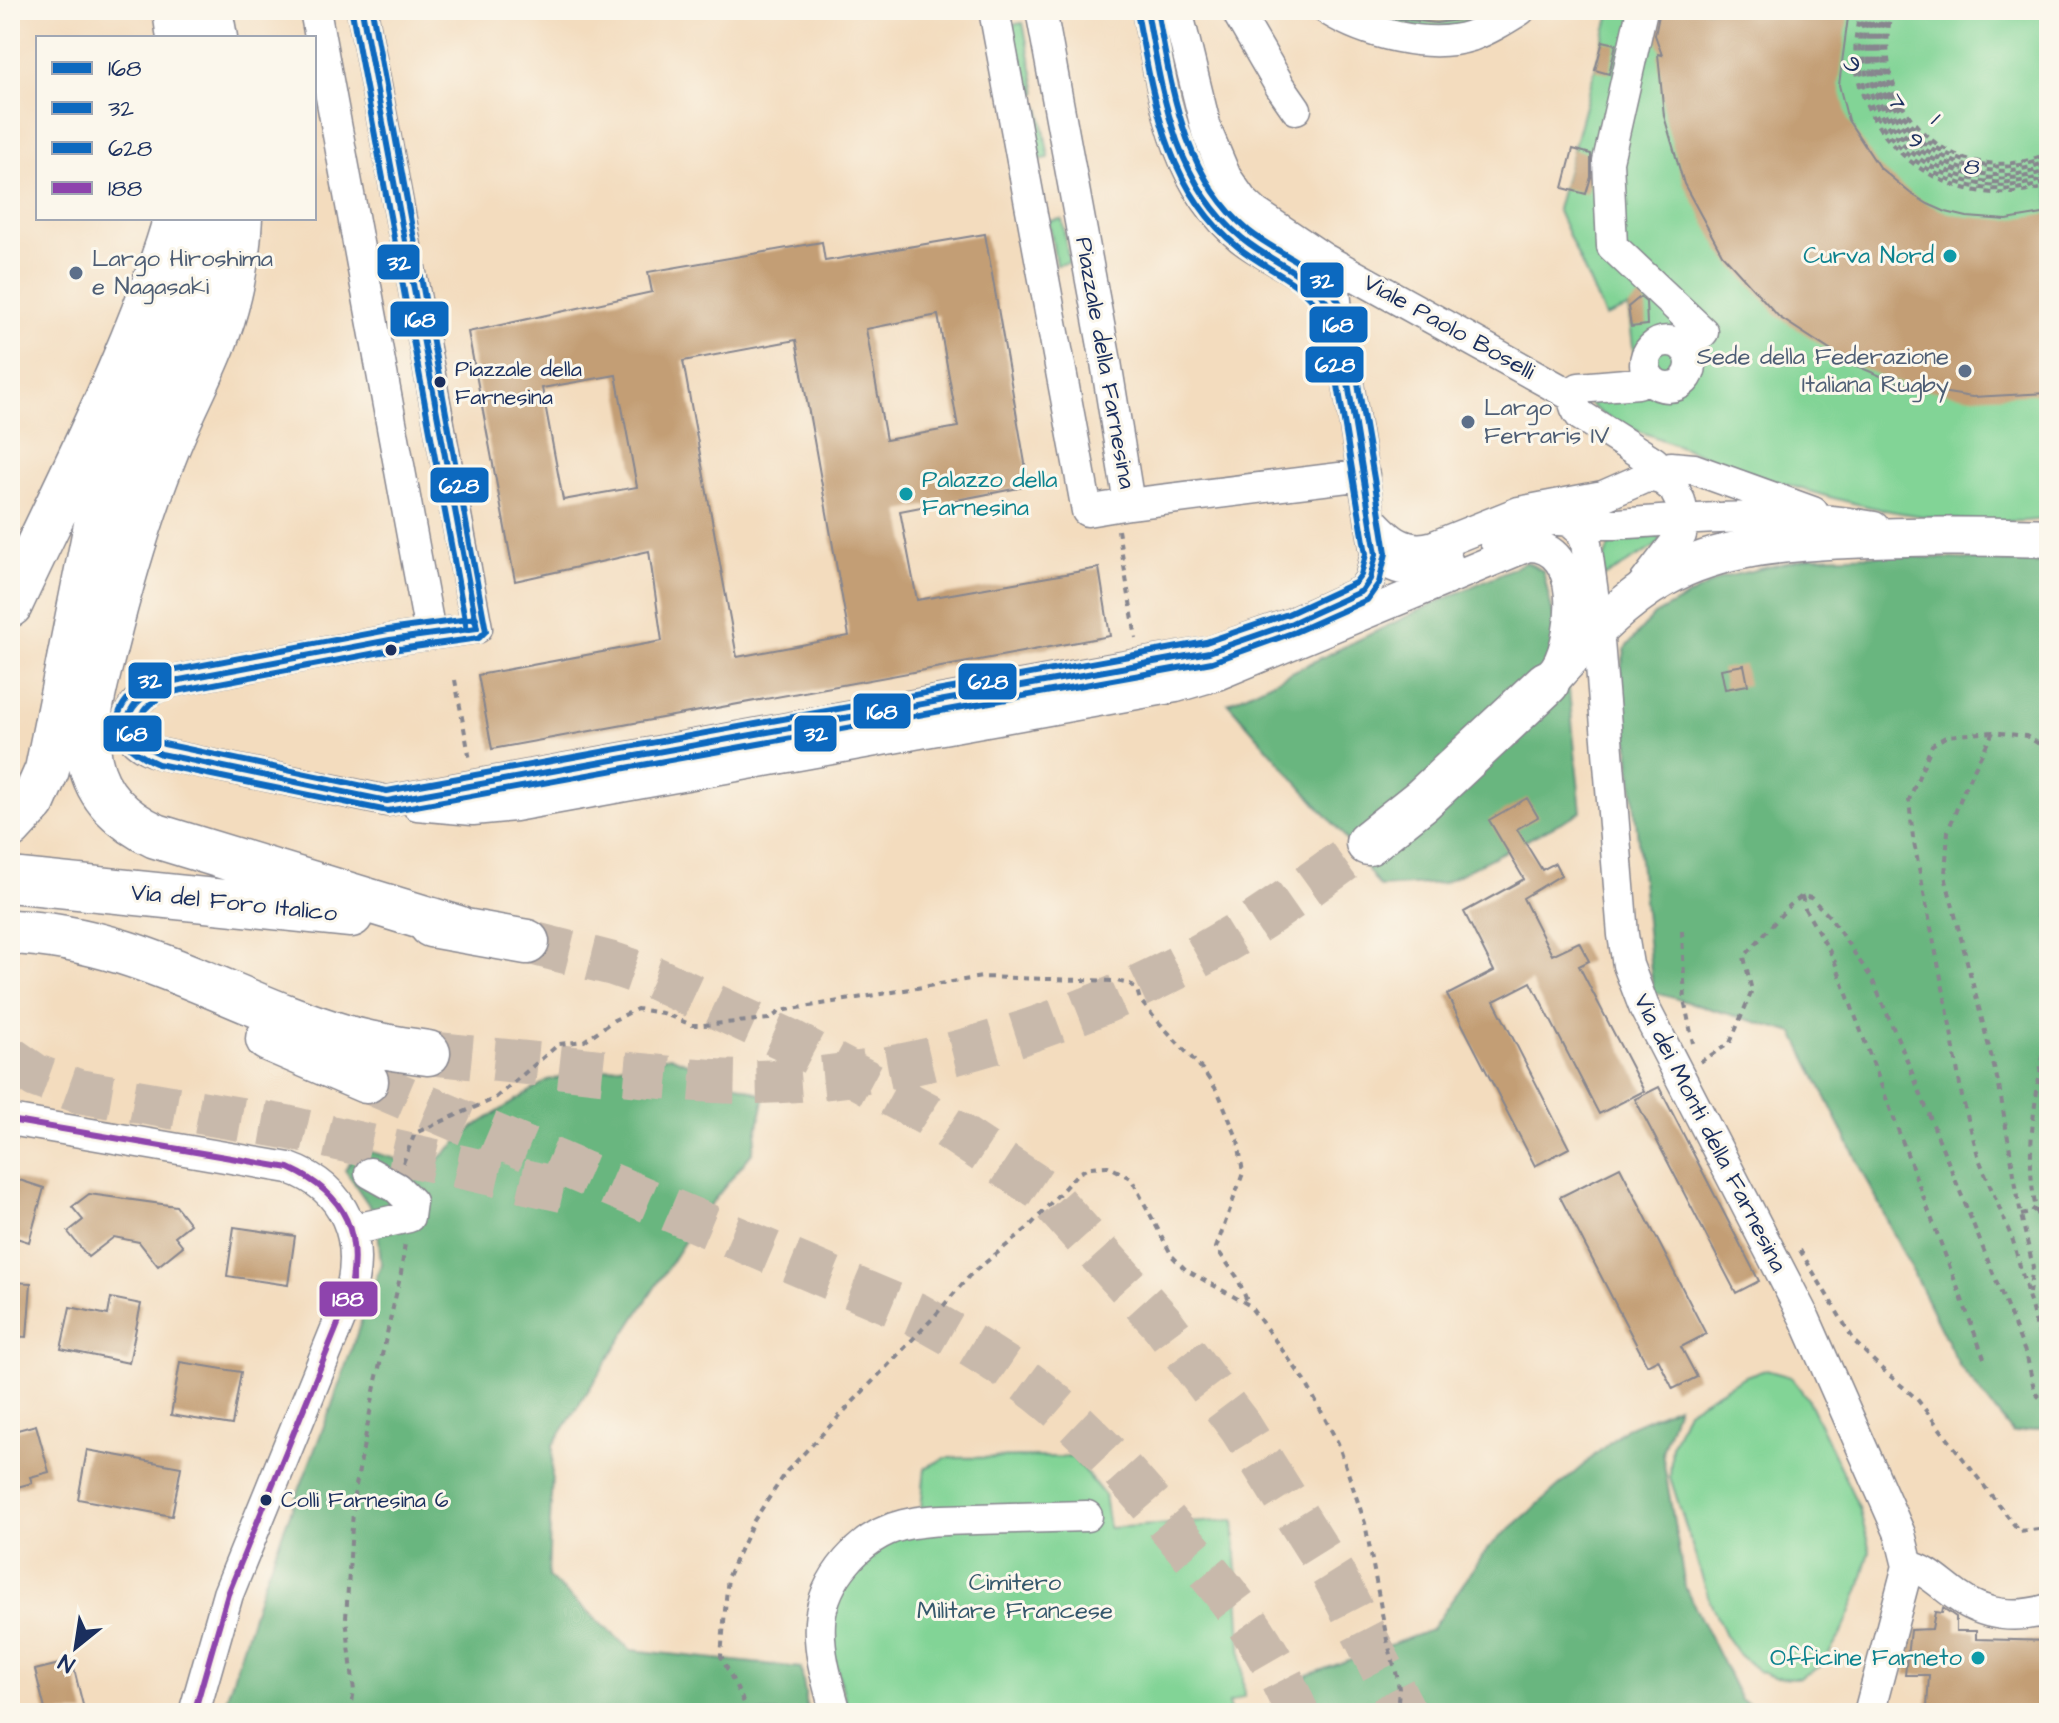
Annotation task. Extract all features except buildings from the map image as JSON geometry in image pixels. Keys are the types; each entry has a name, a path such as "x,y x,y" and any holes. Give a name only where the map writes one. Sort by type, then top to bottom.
{"highway":[{"path":"175,10 179,36"},
{"path":"210,10 215,36"},
{"path":"10,605 135,336 155,286 175,220"},
{"path":"10,827 33,802 50,762 100,505 186,297 199,250 202,220"},
{"path":"240,220 236,266 225,313 168,445 137,527 116,604 91,711 88,745 92,769 115,809 128,821 156,836 458,928 527,942"},
{"path":"1368,843 1422,800 1547,683"},
{"name":"Via del Foro Italico","path":"10,880 458,928"},
{"path":"10,933 61,936 106,945 151,960 321,1029 372,1044 428,1053"},
{"path":"10,933 106,970 366,1081"}],"main road":[{"path":"1547,683 1598,629 1628,603 1664,578 1726,552 1821,540 1914,535 2049,538"}],"street":[{"path":"315,10 430,633"},
{"path":"362,10 477,628 430,633 169,682 142,694 130,710 128,720 131,731 146,749 387,801 448,809 505,807 1157,691 1217,675 1519,548 1533,546 1544,548 1562,566 1571,609 1567,645 1547,683"},
{"name":"Piazzale della Farnesina","path":"994,10 1087,511 1129,504 1041,10"},
{"name":"Viale Paolo Boselli","path":"1147,10 1169,123 1180,155 1197,186 1215,212 1239,236 1319,290 1338,322"},
{"name":"Viale Paolo Boselli","path":"1177,10 1200,110 1212,147 1226,177 1242,200 1256,213 1323,258 1581,410 1643,454 1657,476 1678,496 1684,518"},
{"path":"1236,10 1296,109"},
{"path":"1328,10 1380,33 1441,41 1468,37 1520,10"},
{"path":"1603,496 1614,468 1613,453 1606,439 1581,410 1577,390 1583,386 1643,379 1667,386 1681,382 1690,370 1689,355 1685,349 1703,332 1612,246 1608,161 1642,10"},
{"name":"Viale Paolo Boselli","path":"1323,258 1336,285 1338,322"},
{"path":"387,801 1196,655 1267,633 1362,591 1370,579 1376,554 1338,322"},
{"path":"1060,369 1106,362"},
{"path":"1370,518 1393,542 1419,549 1519,512 1603,496 1677,467 1704,471 1835,521"},
{"path":"1129,504 1364,475"},
{"path":"1376,554 1392,567 1421,571 1518,529 1552,520 1603,524 1684,518 1835,521 1914,535"},
{"path":"1628,603 1675,546 1684,518"},
{"name":"Via dei Monti della Farnesina","path":"1572,523 1582,532 1586,543 1598,629 1618,892 1624,949 1633,980 1647,1015 1805,1319 1900,1534 1908,1566"},
{"path":"1053,680 1157,691"},
{"path":"10,1120 289,1168 309,1176 327,1189 351,1230 356,1257 349,1297 228,1594 194,1713"},
{"path":"351,1230 409,1217 411,1202 397,1188 370,1173"},
{"path":"836,1713 823,1663 820,1621 832,1584 848,1561 867,1543 885,1531 924,1521 1087,1516"},
{"path":"1869,1713 1908,1566 1919,1568 1959,1598 1979,1608 2004,1615 2049,1609"}],"path":[{"name":"8","path":"1877,10 1860,51 1863,81 1879,120 1904,151 1936,174 1966,186 2009,190 2049,170"},
{"path":"1877,10 1871,41 1875,80 1887,111 1911,143 1941,164 1979,177 2013,178 2049,170"},
{"path":"1877,10 1887,81 1904,117 1924,139 1953,157 1985,166 2049,170"},
{"path":"1123,559 1136,638"},
{"path":"455,680 470,760"},
{"path":"2049,750 2026,736 1993,732 1947,736 1932,745 1909,800 1913,838 1962,1097 1979,1159 2013,1241 2049,1371"},
{"path":"1993,732 1966,785 1948,831 1945,876 1999,1086 2033,1267 2028,1298"},
{"path":"1700,1062 1730,1043 1752,991 1744,957 1789,906 1802,896"},
{"path":"1802,896 1805,909 1833,957 1984,1358"},
{"path":"1802,896 1811,898 1829,916 1872,979 2027,1357 2035,1393 2040,1398 2047,1396 2049,1391"},
{"path":"1682,931 1685,1004 1690,1035 1704,1070"},
{"path":"397,1188 415,1133 494,1099 559,1044 584,1041 614,1020 637,1009 662,1013 692,1025 703,1025 769,1019 781,1011 981,977 1130,984 1153,1016 1202,1069 1227,1111 1238,1140 1243,1173 1216,1248 1237,1277 1249,1305 1305,1381 1338,1443 1365,1523 1387,1640 1397,1676 1397,1713"},
{"path":"2049,1019 2031,1128 2031,1181 2035,1208 2049,1245"},
{"path":"749,1713 721,1656 728,1576 753,1522 787,1471 969,1276 1029,1227 1077,1174 1090,1167 1108,1166 1131,1178 1172,1256 1186,1270 1249,1305"},
{"path":"2021,1215 2031,1213 2035,1208"},
{"path":"350,1713 354,1691 346,1618 354,1496 401,1273 409,1217"},
{"path":"1795,1240 1855,1342 1917,1399 2019,1531 2039,1529 2049,1524"}],"green space":[{"path":"1344,10 1503,10 1489,17 1435,31"},
{"path":"1611,10 2049,10 2049,519 1999,522 1949,519 1852,503 1710,458 1622,425 1594,408 1588,401 1639,391 1628,308 1605,317 1557,209"},
{"path":"1023,23 1037,93 1024,96 1010,25"},
{"path":"1040,108 1049,158 1036,160 1027,111"},
{"path":"1062,219 1069,263 1056,265 1049,221"},
{"path":"1657,536 1659,544 1604,577 1603,563 1610,543"},
{"path":"1882,555 2049,564 2049,1427 2013,1433 1960,1367 1794,1033 1653,992 1621,668 1626,647 1654,615 1721,578 1811,557"},
{"path":"1526,562 1543,571 1568,680 1581,812 1443,883 1380,887 1341,832 1228,703"},
{"path":"670,1056 765,1096 752,1153 701,1216 553,1445 548,1577 631,1650 801,1668 808,1713 222,1713 262,1586 332,1405 381,1264 377,1217 345,1170 360,1149 429,1168 474,1127 548,1080"},
{"path":"1766,1370 1791,1377 1807,1398 1859,1507 1870,1551 1860,1588 1842,1633 1821,1666 1799,1678 1773,1677 1758,1671 1739,1655 1725,1635 1710,1602 1670,1477 1672,1445 1687,1410 1745,1376"},
{"path":"1677,1406 1662,1452 1685,1587 1741,1700 1771,1713 1286,1713 1308,1675 1431,1630 1488,1548 1626,1428"},
{"name":"Cimitero Militare Francese","path":"1073,1457 1104,1495 1109,1528 1234,1520 1244,1697 1229,1703 1230,1713 849,1713 834,1658 834,1615 841,1592 856,1569 888,1540 919,1530 925,1468 945,1458"}],"tunnel":[{"path":"428,1053 747,1082 866,1072 926,1060 1044,1025 1156,978 1249,926 1368,843"},
{"path":"527,942 654,978 790,1041 927,1114 1042,1190 1162,1323 1241,1428 1334,1576 1405,1713"},
{"path":"10,1058 36,1076 78,1091 286,1127 580,1194"},
{"path":"366,1081 916,1314 1005,1367 1054,1404 1089,1436 1217,1582 1274,1665 1297,1713"}],"transit line":[{"name":"168","path":"362,10 477,628"},
{"name":"628","path":"372,10 486,631 479,638 392,650 172,692 145,709 138,726 149,738 164,744 387,791 1206,642 1288,614 1355,583 1361,575 1366,554 1328,325 1320,310 1300,288 1238,247 1214,224 1194,198 1166,140 1149,76 1137,12"},
{"name":"168","path":"477,628 390,640 169,682 142,698 133,708 128,726 133,736 161,754 387,801 1209,652 1292,623 1362,591 1370,579 1376,554 1338,322 1329,305 1307,281 1242,238 1219,215 1201,190 1175,134 1147,10"},
{"name":"32","path":"476,618 388,630 166,672 133,693 123,705 118,717 118,729 125,742 158,764 388,811 1212,662 1295,632 1367,600 1379,583 1386,553 1348,323 1339,302 1321,279 1249,231 1227,209 1209,184 1195,158 1175,100 1157,10"},
{"name":"32","path":"352,12 467,630"},
{"name":"188","path":"10,1120 289,1168 309,1179 338,1204 352,1236 353,1275 349,1297 228,1594 194,1713"}],"place":[{"name":"Curva Nord","path":"1950,256"},
{"name":"Largo Hiroshima e Nagasaki","path":"76,273"},
{"name":"Sede della Federazione Italiana Rugby","path":"1965,371"},
{"name":"Piazzale della Farnesina","path":"440,382"},
{"name":"Largo Ferraris IV","path":"1468,422"},
{"name":"Palazzo della Farnesina","path":"906,494"},
{"name":"Colli Farnesina 6","path":"266,1500"},
{"name":"Officine Farneto","path":"1978,1658"}]}
